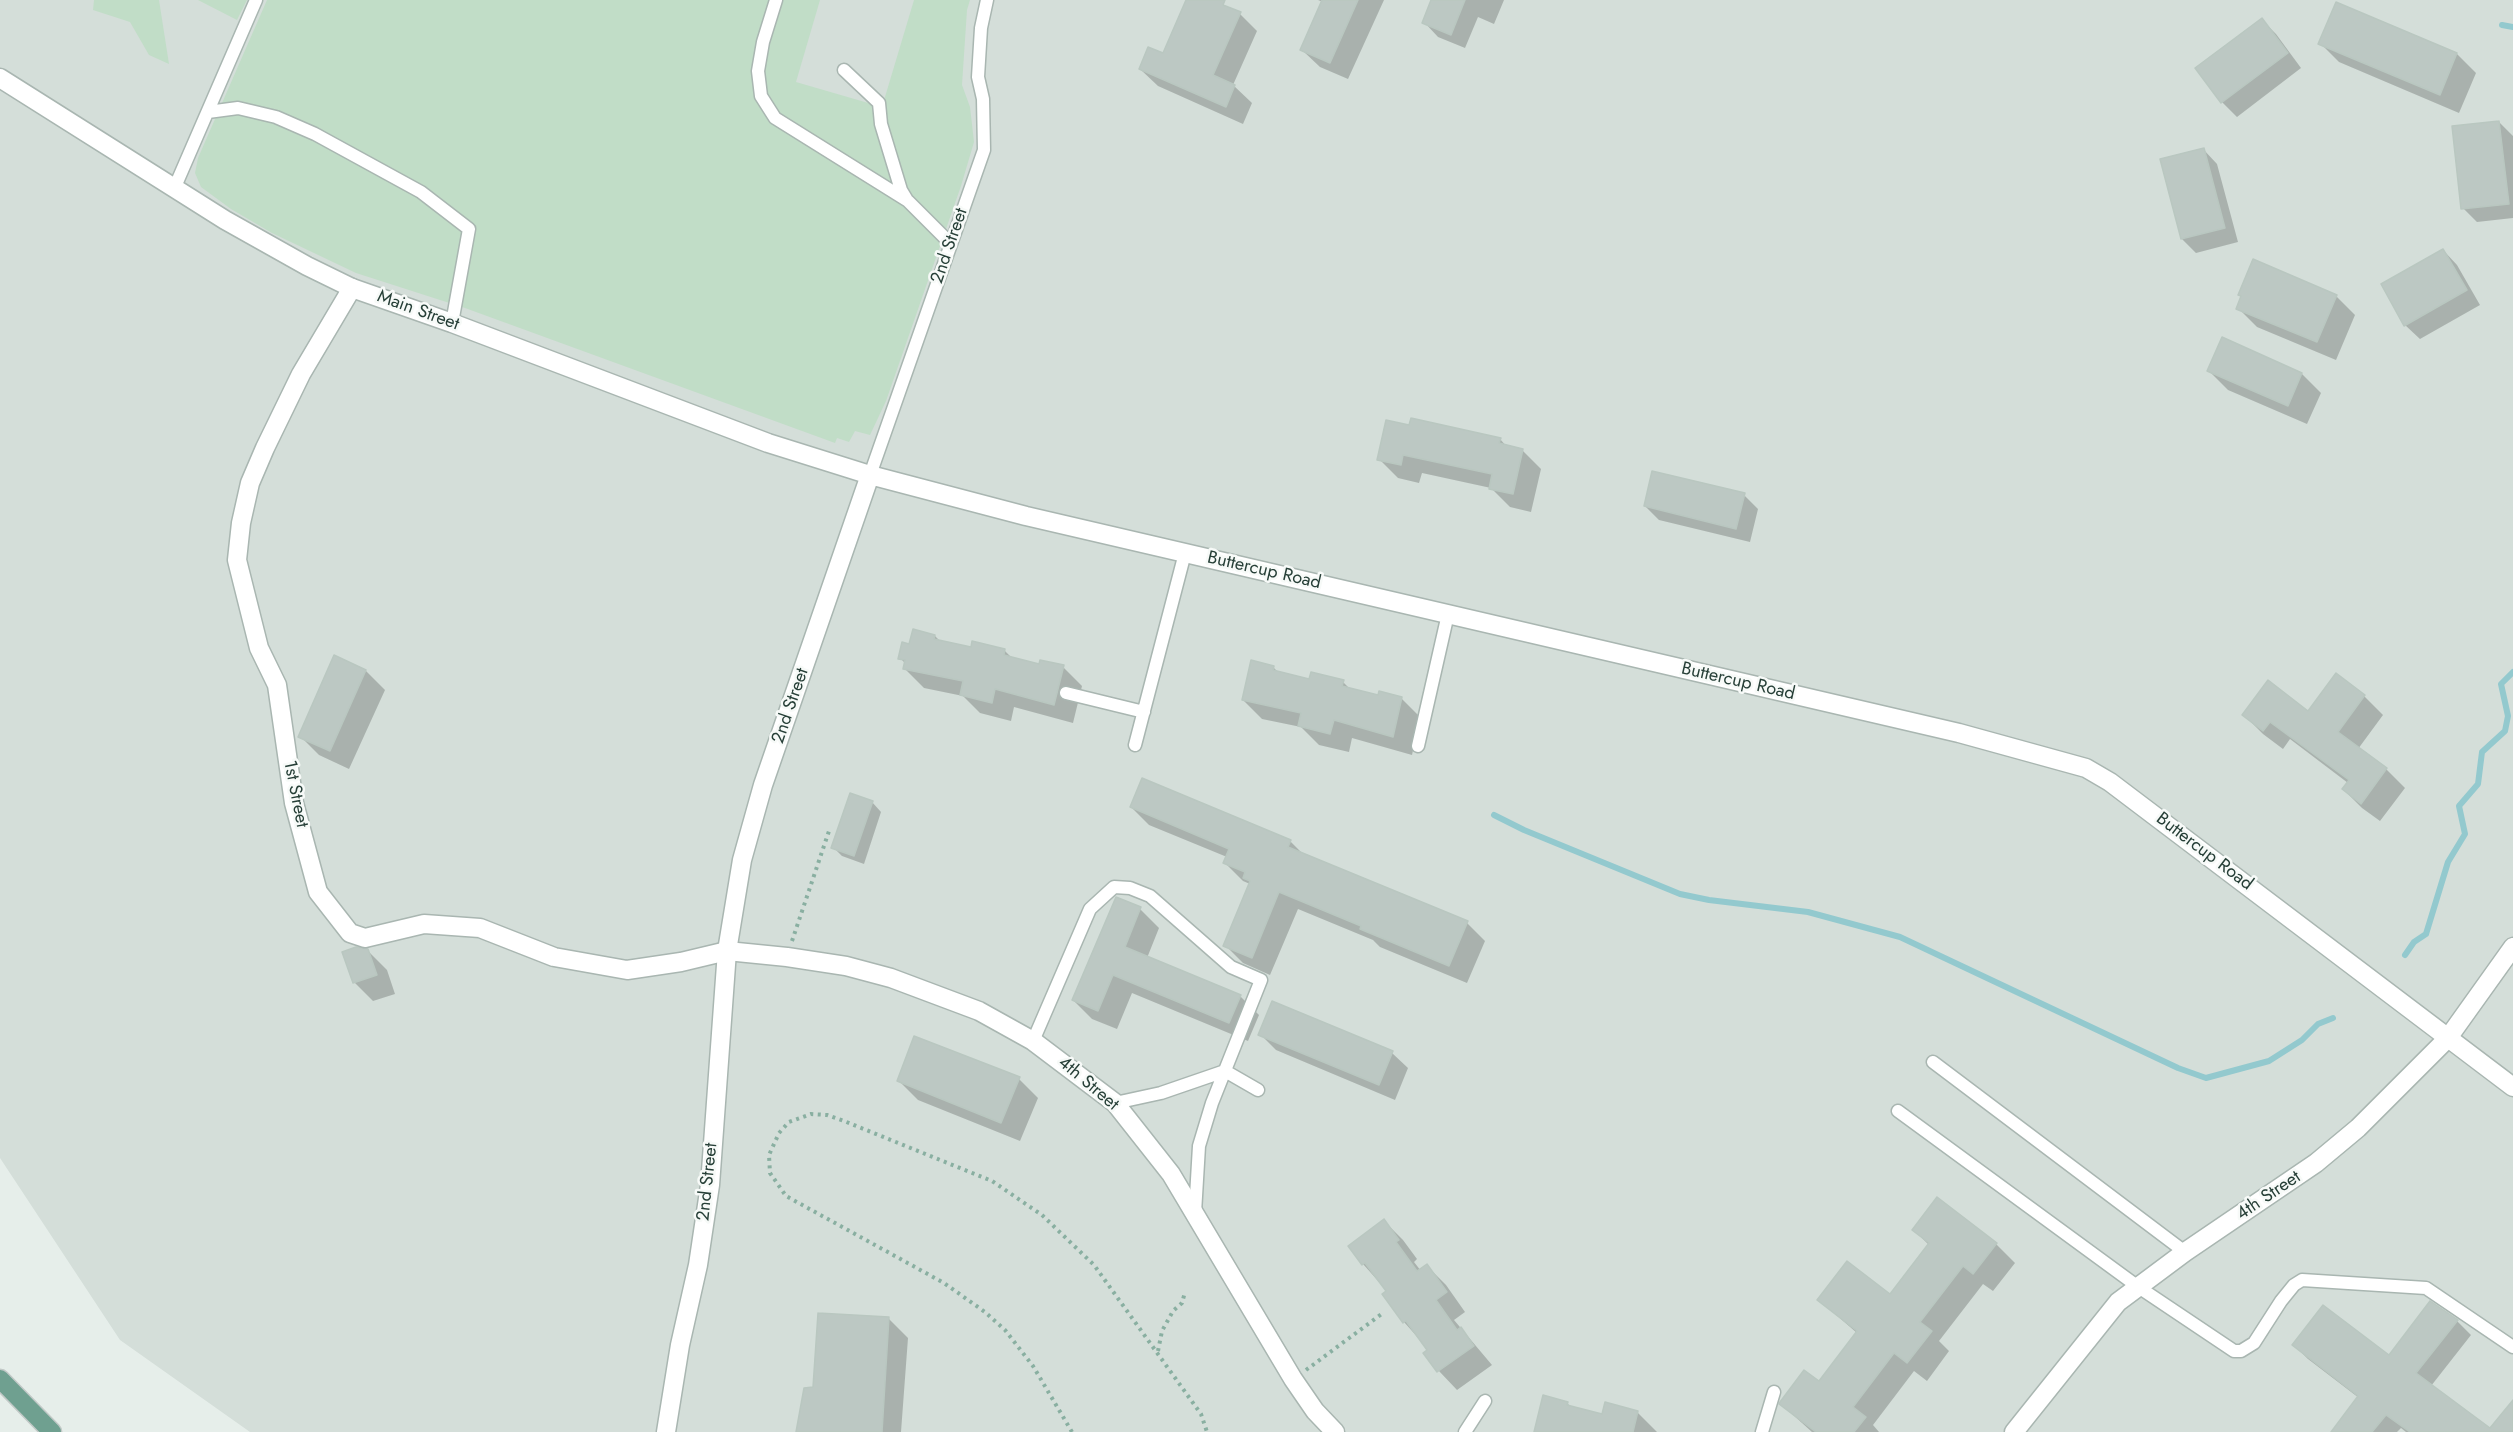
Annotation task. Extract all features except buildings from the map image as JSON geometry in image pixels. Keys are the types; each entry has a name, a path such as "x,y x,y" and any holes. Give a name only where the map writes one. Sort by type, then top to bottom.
{"main road":[{"path":"0,1379 52,1432"}],"street":[{"name":"Main Street","path":"0,78 174,189 307,266 352,288 452,323 758,439 870,475"},
{"name":"1st Street","path":"352,288 301,374 250,483 241,523 237,560 259,648 277,685 294,803 318,892 350,933 365,938 424,924 480,928 554,957 627,970 681,962 727,951"},
{"name":"Buttercup Road","path":"870,475 1026,516 1959,734 2085,768 2110,782 2513,1087"},
{"name":"2nd Street","path":"666,1432 680,1344 698,1265 710,1185 727,951 742,860 763,785 870,475"},
{"name":"4th Street","path":"2014,1432 2118,1302 2185,1252 2316,1163 2358,1128 2448,1038 2513,947"},
{"name":"4th Street","path":"727,951 846,966 939,994 979,1011 1033,1041 1115,1103 1171,1174 1293,1379 1315,1411 1335,1432"}],"lane":[{"path":"174,189 256,0"},
{"path":"776,0 763,42 758,70 761,96 775,118 908,201"},
{"name":"2nd Street","path":"870,475 984,150 983,99 978,77 981,28 987,0"},
{"path":"844,70 879,104 881,124 900,190 951,244"},
{"path":"208,112 238,108 276,117 315,134 421,192 470,229 452,323"},
{"path":"1135,745 1185,553"},
{"path":"1418,746 1448,614"},
{"path":"1066,693 1144,712"},
{"path":"1033,1041 1090,909 1114,887 1131,888 1150,896 1231,967 1261,980 1212,1103 1199,1146 1195,1215"},
{"path":"1933,1062 2185,1252"},
{"path":"1115,1103 1161,1093 1225,1071 1257,1090"},
{"path":"1898,1111 2137,1286 2234,1351 2241,1352 2254,1343 2281,1301 2294,1285 2302,1280 2426,1288 2513,1347"},
{"path":"1762,1432 1773,1392"},
{"path":"1465,1432 1485,1401"}],"path":[{"path":"787,957 830,828"},
{"path":"1072,1432 1033,1366 1005,1330 985,1312 944,1283 786,1196 770,1173 769,1155 779,1133 789,1122 811,1114 827,1115 992,1181 1020,1198 1064,1234 1094,1265 1201,1414 1207,1432"},
{"path":"1158,1352 1162,1331 1173,1311 1182,1303 1185,1292"},
{"path":"1293,1379 1383,1313"}],"shaded area":[{"path":"0,0 2513,0 2513,1432 250,1432 120,1340 0,1158"}],"green space":[{"path":"94,0 159,0 169,64 149,55 130,22 93,10"},
{"path":"198,0 247,0 237,20"},
{"path":"267,0 820,0 796,82 882,107 914,0 970,0 967,10 962,85 970,107 974,142 961,186 886,401 870,435 855,431 849,442 837,438 835,443 465,308 356,273 272,233 231,209 201,187 195,173 198,158"}],"waterway":[{"path":"2502,25 2513,27"},
{"path":"2405,955 2414,942 2426,934 2448,862 2465,834 2459,806 2478,784 2482,752 2505,731 2508,716 2501,684 2513,672"},
{"path":"1494,815 1524,830 1680,894 1709,900 1808,912 1900,937 2178,1068 2206,1078 2269,1061 2302,1040 2318,1024 2333,1018"}]}
